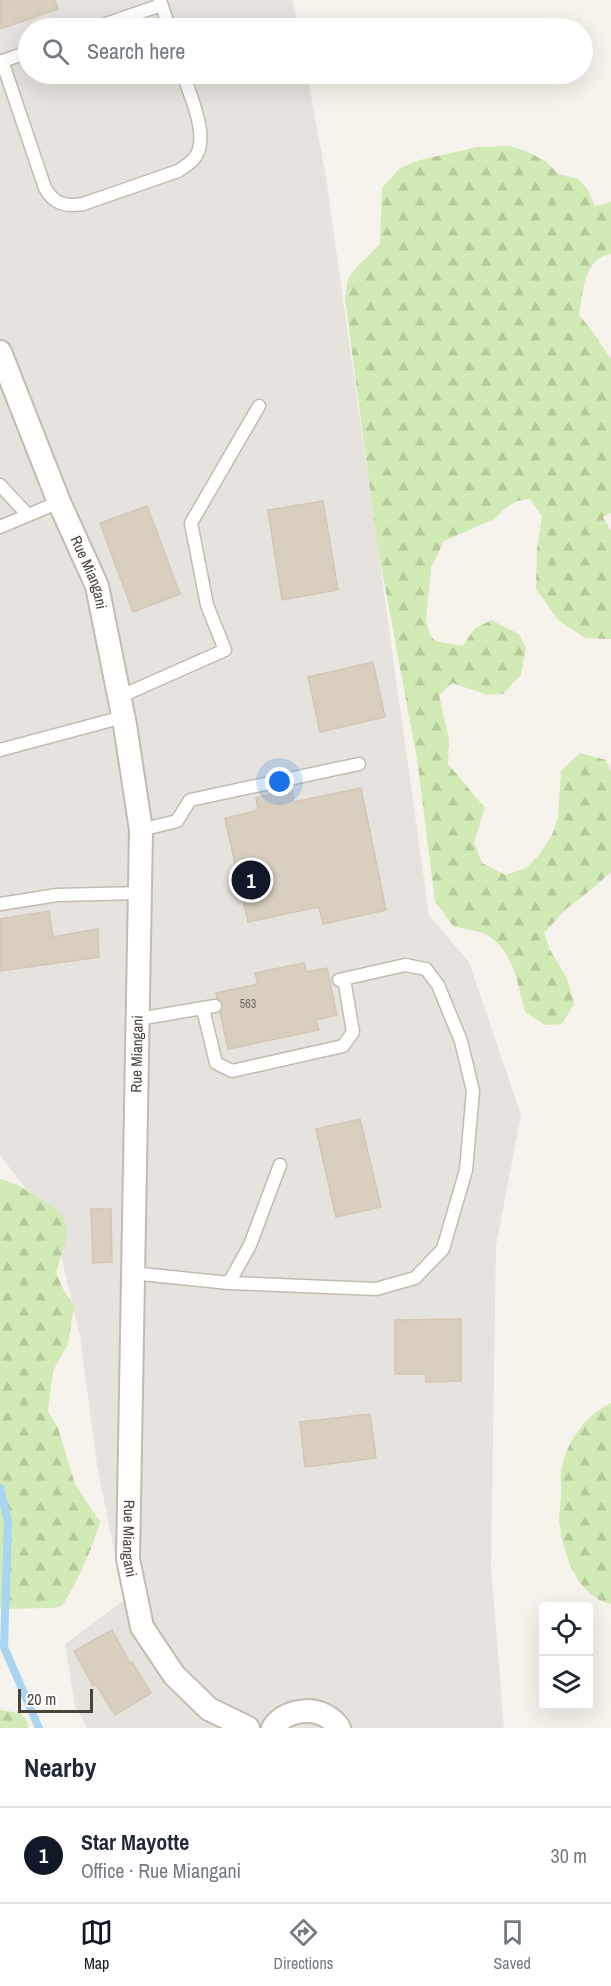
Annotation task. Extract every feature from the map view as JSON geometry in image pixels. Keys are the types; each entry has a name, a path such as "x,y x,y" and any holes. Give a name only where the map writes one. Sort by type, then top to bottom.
{"street":[{"name":"Rue Miangani","path":"0,352 59,502 97,586 121,707 141,830 128,1559 142,1627 174,1675 209,1709 248,1728"},
{"path":"273,1728 278,1720 297,1711 317,1712 335,1722 339,1728"}],"lane":[{"path":"120,18 161,2 166,18"},
{"path":"18,55 1,61 45,188 51,198 60,204 71,206 83,204 178,171 191,162 198,154 201,131 186,84"},
{"path":"0,750 121,707 225,650 207,605 191,523 258,406"},
{"path":"0,485 28,515"},
{"path":"0,526 59,502"},
{"path":"141,830 177,821 190,800 359,764"},
{"path":"0,904 57,894 141,893"},
{"path":"132,1273 229,1283 376,1289 415,1278 443,1249 466,1170 473,1091 461,1041 438,985 426,969 405,965 342,979 353,1032 343,1046 232,1071 216,1064 209,1008 138,1019"},
{"path":"229,1283 250,1245 280,1165"}],"shaded area":[{"path":"0,0 293,0 296,18 18,18 18,84 309,84 326,177 429,915 469,962 521,1115 496,1246 491,1567 504,1728 87,1728 75,1706 65,1644 124,1600 97,1465 80,1336 54,1226 0,1155"}],"green space":[{"path":"509,146 526,151 545,161 559,174 578,179 588,190 595,206 611,202 611,254 595,262 590,269 579,315 611,359 611,513 603,517 611,531 611,639 585,638 558,620 536,589 537,549 542,516 530,499 517,501 494,519 444,541 431,568 426,621 435,641 463,646 474,629 491,620 519,634 526,648 521,675 503,694 488,695 452,683 439,695 449,739 448,764 485,808 474,842 482,863 506,875 526,868 539,855 552,835 558,818 561,771 580,753 606,760 611,772 611,872 566,909 544,933 550,950 567,978 574,1004 562,1024 545,1025 525,1012 510,960 497,943 486,934 453,926 435,901 417,759 377,544 345,298 348,279 380,244 382,188 400,168 420,160 477,147"},
{"path":"0,1179 18,1185 58,1210 66,1223 66,1241 56,1272 74,1306 68,1344 53,1371 48,1411 58,1428 75,1484 100,1522 79,1576 68,1596 62,1606 52,1608 0,1609"},
{"path":"611,1403 611,1604 599,1600 589,1592 573,1571 563,1545 559,1519 561,1472 567,1451 585,1423"},
{"path":"0,1710 20,1713 28,1722 28,1728 0,1728"}],"building":[{"path":"0,0 55,0 58,9 32,18 18,18 18,23 0,29"},
{"path":"323,501 338,590 282,600 268,510"},
{"path":"147,506 180,594 133,612 100,523"},
{"path":"373,662 385,717 320,732 308,677"},
{"path":"361,788 386,910 323,924 319,907 248,922 225,818 258,810 256,798 292,790 294,802"},
{"path":"49,911 53,937 98,929 99,957 0,971 0,919"},
{"path":"304,963 306,972 327,968 337,1015 316,1020 319,1030 228,1049 216,993 258,984 255,973"},
{"path":"360,1119 381,1207 336,1217 316,1129"},
{"path":"91,1209 111,1209 112,1262 93,1263"},
{"path":"461,1319 461,1381 426,1382 426,1374 395,1374 395,1320"},
{"path":"370,1414 376,1458 305,1467 300,1422"},
{"path":"112,1630 130,1663 132,1662 151,1693 115,1715 96,1684 93,1686 74,1651"}],"waterway":[{"path":"0,1488 8,1522 4,1647 39,1728"}],"place":[{"name":"Star Mayotte","path":"251,880"}]}
